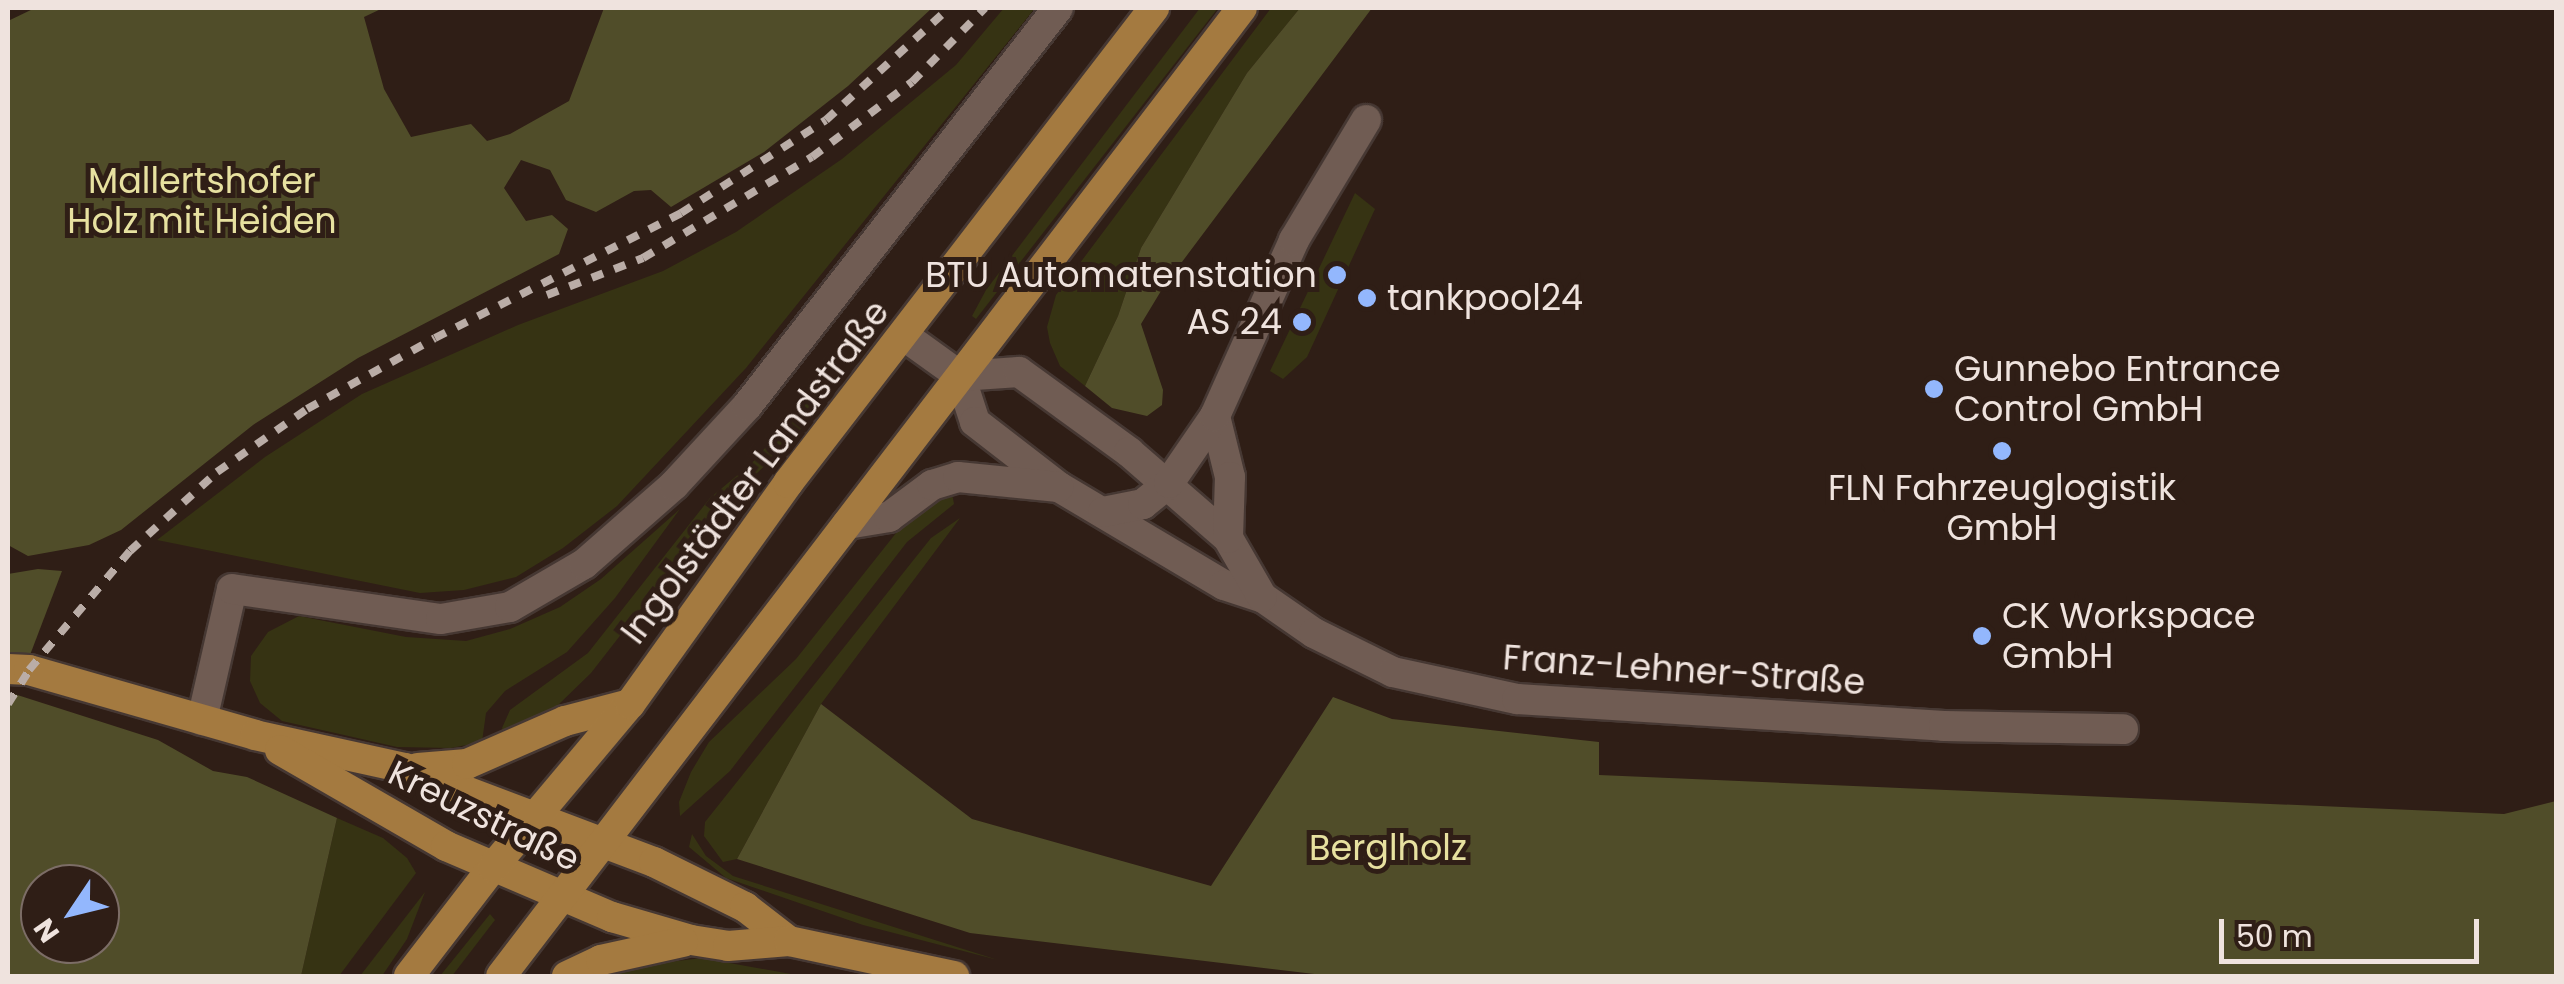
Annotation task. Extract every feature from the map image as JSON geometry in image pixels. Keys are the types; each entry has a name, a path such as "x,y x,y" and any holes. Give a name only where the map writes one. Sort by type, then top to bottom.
{"main road":[{"name":"Ingolstädter Landstraße","path":"410,976 493,867 630,704 788,483 1154,8"},
{"path":"500,976 606,844 1242,8"},
{"path":"8,669 28,670 255,735 405,768 466,764 565,721 630,704"},
{"name":"Kreuzstraße","path":"255,735 421,833 612,917 691,940 728,946 789,941 954,976"},
{"name":"Kreuzstraße","path":"405,768 606,844 745,907 789,941"},
{"name":"Kreuzstraße","path":"567,976 602,960 691,940"}],"street":[{"name":"Ingolstädter Landstraße","path":"202,720 232,589 441,619 510,607 584,564 674,485 758,393 1058,8"},
{"path":"1103,512 1143,504 1169,483 1216,416 1294,240 1366,120"},
{"path":"903,335 960,376"},
{"name":"Franz-Lehner-Straße","path":"1262,597 1228,538 1169,483 1018,372 960,376 975,422 1058,487 1224,585 1262,597 1314,633 1392,672 1517,699 1944,726 2124,730"},
{"path":"1191,566 1228,538 1230,477 1216,416"},
{"path":"847,524 889,517 932,485 958,477 1058,487"}],"shaded area":[{"path":"1004,8 1035,8 746,368 617,506 563,548 516,577 464,590 420,593 157,540 265,457 362,394 518,325 663,271 736,232 842,159 956,65"},
{"path":"1200,8 1218,8 976,319 972,316 986,290"},
{"path":"1271,8 1300,8 1247,73 1141,248 1118,316 1085,386 1060,366 1050,343 1047,327 1056,295"},
{"path":"1355,193 1375,209 1307,357 1283,379 1270,371"},
{"path":"824,380 835,388 791,441 717,511 591,673 554,709 504,739 502,728 510,710 588,653 710,498 752,463"},
{"path":"952,493 954,504 907,542 730,771 680,816 679,802 709,742 796,659 908,518"},
{"path":"680,509 615,598 567,652 505,691 486,713 482,742 451,748 397,747 282,721 260,703 250,681 251,656 268,632 299,616 406,637 466,641 510,629 560,607 601,579"},
{"path":"960,518 821,704 737,859 723,862 704,836 705,822 931,538"},
{"path":"337,818 383,838 407,858 416,873 339,976 301,976"},
{"path":"692,834 706,856 733,876 998,960 863,925 726,878 689,847"},
{"path":"425,892 407,939 382,976 360,976"},
{"path":"490,914 495,920 452,976 440,976"},
{"path":"702,958 802,976 621,976 619,968"}],"green space":[{"name":"Mallertshofer Holz mit Heiden","path":"35,8 383,8 364,17 384,89 411,137 471,124 487,141 510,134 569,101 604,8 932,8 848,86 764,152 671,207 651,190 634,191 596,212 566,200 550,170 521,160 504,188 526,221 552,215 568,229 559,254 358,358 253,425 121,530 89,545 28,556 8,545 8,21"},
{"path":"1300,8 1372,8 1164,286 1141,324 1163,390 1162,405 1147,416 1112,408 1085,386 1118,316 1141,248 1247,73"},
{"path":"38,569 62,571 30,655 8,654 8,574"},
{"path":"8,692 158,740 213,771 247,777 337,818 301,976 8,976"},
{"name":"Berglholz","path":"1333,697 1392,719 1599,742 1599,775 2504,814 2556,801 2556,976 1331,976 970,933 737,859 821,704 972,819 1211,886"}],"railway":[{"path":"8,704 29,670 130,551 217,472 307,409 435,338 681,213 826,120 949,8"},
{"path":"547,295 643,258 812,157 912,82 985,8"}],"place":[{"name":"BTU Automatenstation","path":"1337,275"},
{"name":"tankpool24","path":"1367,298"},
{"name":"AS 24","path":"1302,322"},
{"name":"Gunnebo Entrance Control GmbH","path":"1934,389"},
{"name":"FLN Fahrzeuglogistik GmbH","path":"2002,451"},
{"name":"CK Workspace GmbH","path":"1982,636"}]}
